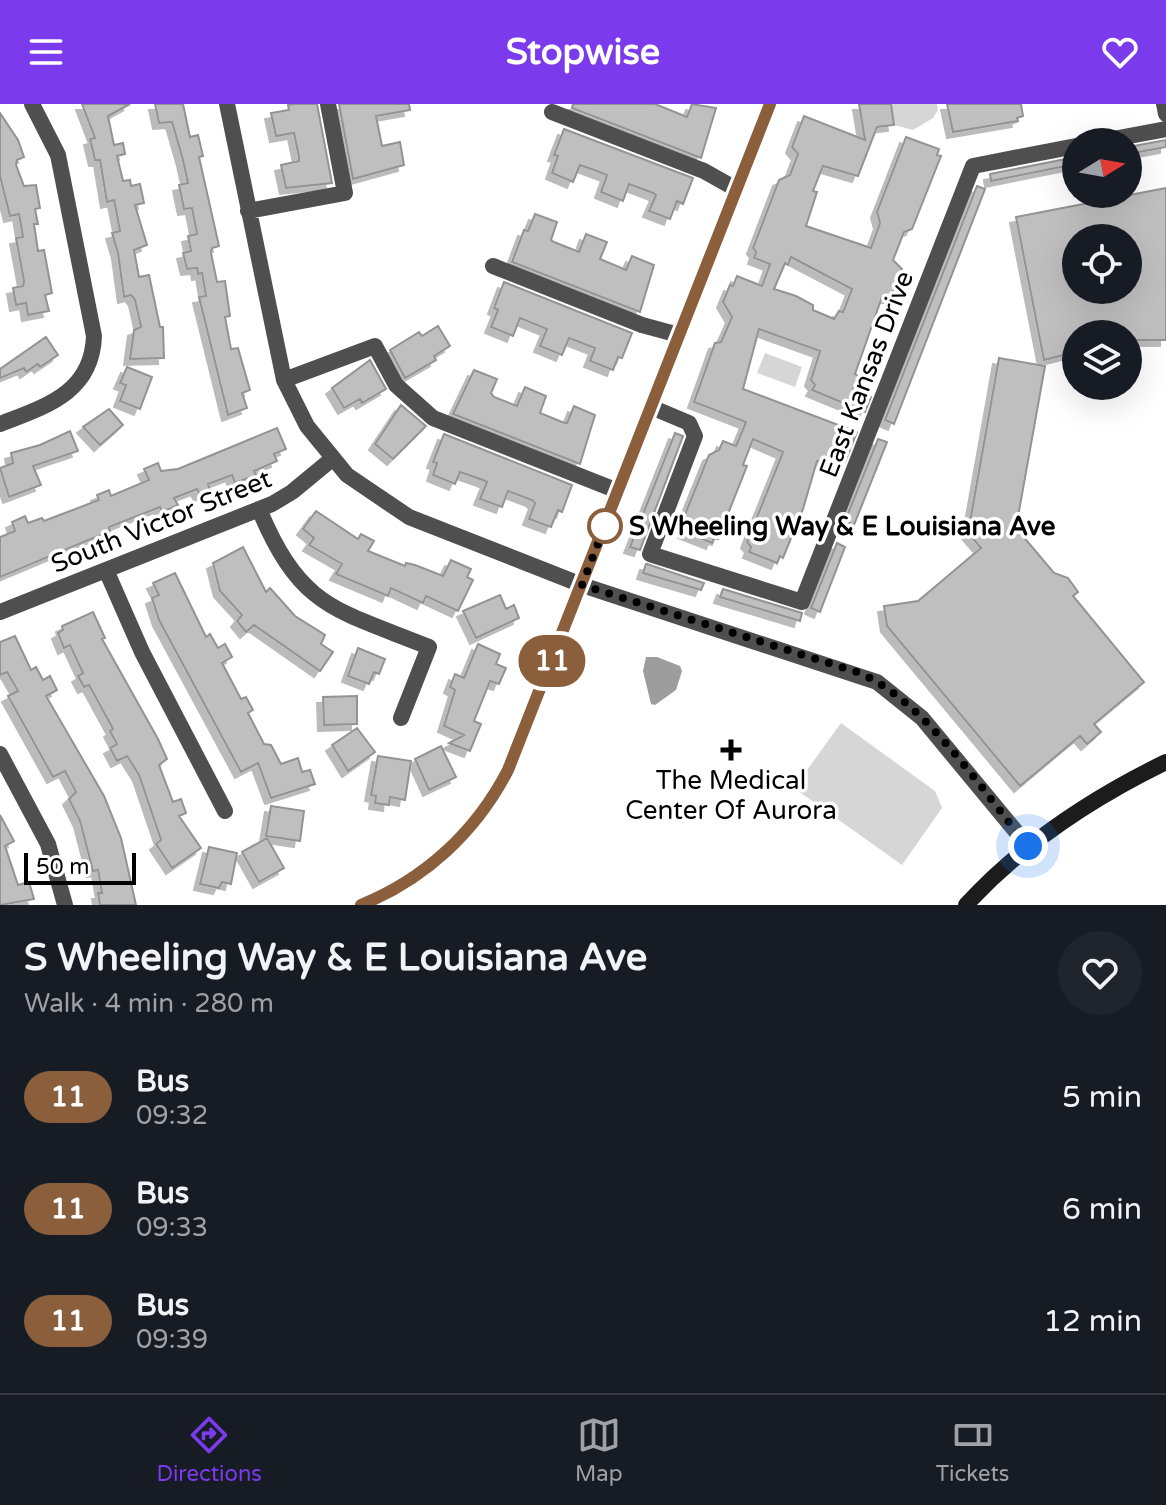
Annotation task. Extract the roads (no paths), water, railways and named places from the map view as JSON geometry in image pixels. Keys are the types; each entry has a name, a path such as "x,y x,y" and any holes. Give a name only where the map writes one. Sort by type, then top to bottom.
{"street":[{"path":"0,424 51,404 72,390 82,380 94,350 94,336 58,155 32,104"},
{"path":"227,104 284,380 307,426 332,459 366,491 409,517 582,585 857,672 887,687 922,718 1028,846"},
{"path":"248,211 345,193 328,104"},
{"path":"361,905 426,869 459,839 485,809 511,763 770,104"},
{"path":"1164,104 1166,114"},
{"path":"552,112 704,171 736,189"},
{"path":"1142,134 1166,129"},
{"name":"East Kansas Drive","path":"651,407 689,423 695,436 650,554 802,602 973,166 1062,149"},
{"path":"493,266 642,325 679,335"},
{"path":"284,380 375,346 396,385 433,418 618,491"},
{"name":"South Victor Street","path":"0,612 259,509 292,492 332,459"},
{"path":"259,509 288,569 319,599 429,647 401,718"},
{"path":"106,570 142,652 225,811"},
{"path":"0,754 48,844 65,905"},
{"path":"966,905 1028,846 1095,801 1166,762"}],"place":[{"name":"S Wheeling Way & E Louisiana Ave","path":"605,526"},
{"name":"The Medical Center Of Aurora","path":"731,750"}]}
